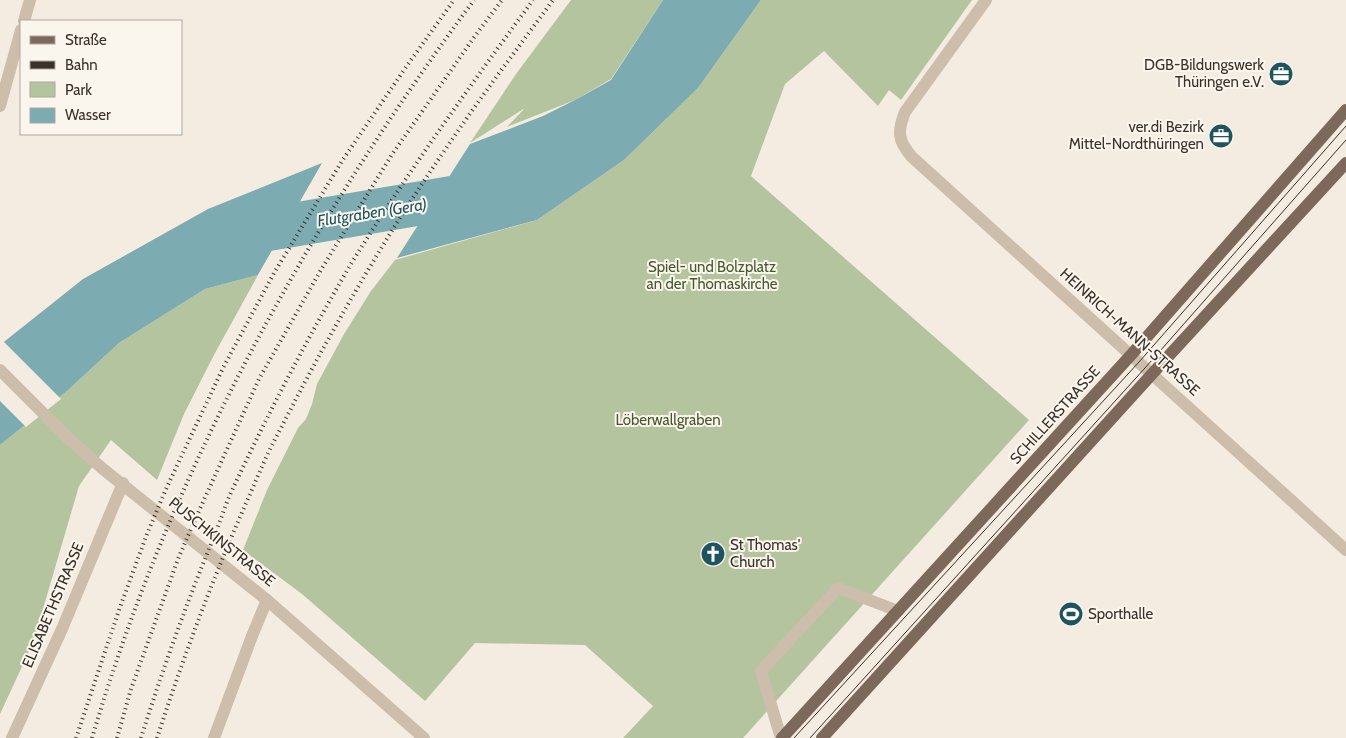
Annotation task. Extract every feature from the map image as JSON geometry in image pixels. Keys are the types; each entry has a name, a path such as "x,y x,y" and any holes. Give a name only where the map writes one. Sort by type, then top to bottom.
{"main road":[{"name":"SCHILLERSTRASSE","path":"781,738 1131,356 1346,110"},
{"path":"822,738 1156,378 1346,163"}],"street":[{"path":"24,20 30,0"},
{"name":"HEINRICH-MANN-STRASSE","path":"986,0 906,112 899,134 902,146 1346,550"},
{"path":"0,106 20,34"},
{"name":"PUSCHKINSTRASSE","path":"0,370 103,469 267,600 424,738"},
{"name":"ELISABETHSTRASSE","path":"12,738 62,629 122,483"},
{"path":"781,738 761,671 838,588 898,611"},
{"path":"214,738 267,600"}],"green space":[{"path":"571,0 663,0 611,79 575,100 507,127 525,108 470,143 516,74"},
{"name":"Löberwallgraben","path":"761,0 972,0 901,100 889,90 878,106 824,51 785,84 751,176 1029,420 743,738 623,738 653,706 585,645 475,643 425,701 302,594 243,550 267,490 298,428 306,419 317,384 344,334 371,291 395,260 537,220 624,160 698,88"},
{"path":"258,275 184,414 157,480 111,440 79,486 33,643 0,714 0,445 67,391 119,343 205,289"}],"water":[{"path":"663,0 761,0 698,88 624,160 537,220 397,258 470,144 543,116 611,80"},
{"path":"322,163 258,275 205,289 119,343 67,391 0,445 0,345 83,279 208,209"}],"pier":[{"path":"468,143 470,143 394,260 395,257"},
{"path":"325,163 261,275 258,275 322,164"},
{"path":"2,340 61,399 26,427 0,401 0,342"}],"waterway":[{"name":"Flutgraben (Gera)","path":"229,240 239,234 493,191"}],"tram line":[{"path":"794,738 1139,362 1346,126"},
{"path":"810,738 1145,368 1346,140"}],"railway":[{"path":"76,738 147,534 223,368 274,273 342,161 454,0"},
{"path":"92,738 124,638 162,541 204,446 251,352 301,261 356,172 413,85 474,0"},
{"path":"117,738 131,689 178,559 259,379 322,268 393,153 502,0"},
{"path":"141,738 176,634 230,496 290,373 335,291 394,196 533,0"},
{"path":"157,738 188,648 222,559 267,455 300,391 360,283 403,213 474,108 553,0"}],"place":[{"name":"DGB-Bildungswerk Thüringen e.V.","path":"1281,74"},
{"name":"ver.di Bezirk Mittel-Nordthüringen","path":"1221,136"},
{"name":"St Thomas' Church","path":"713,554"},
{"name":"Sporthalle","path":"1071,614"}],"park label":[{"name":"Spiel- und Bolzplatz an der Thomaskirche","path":"712,276"}]}
